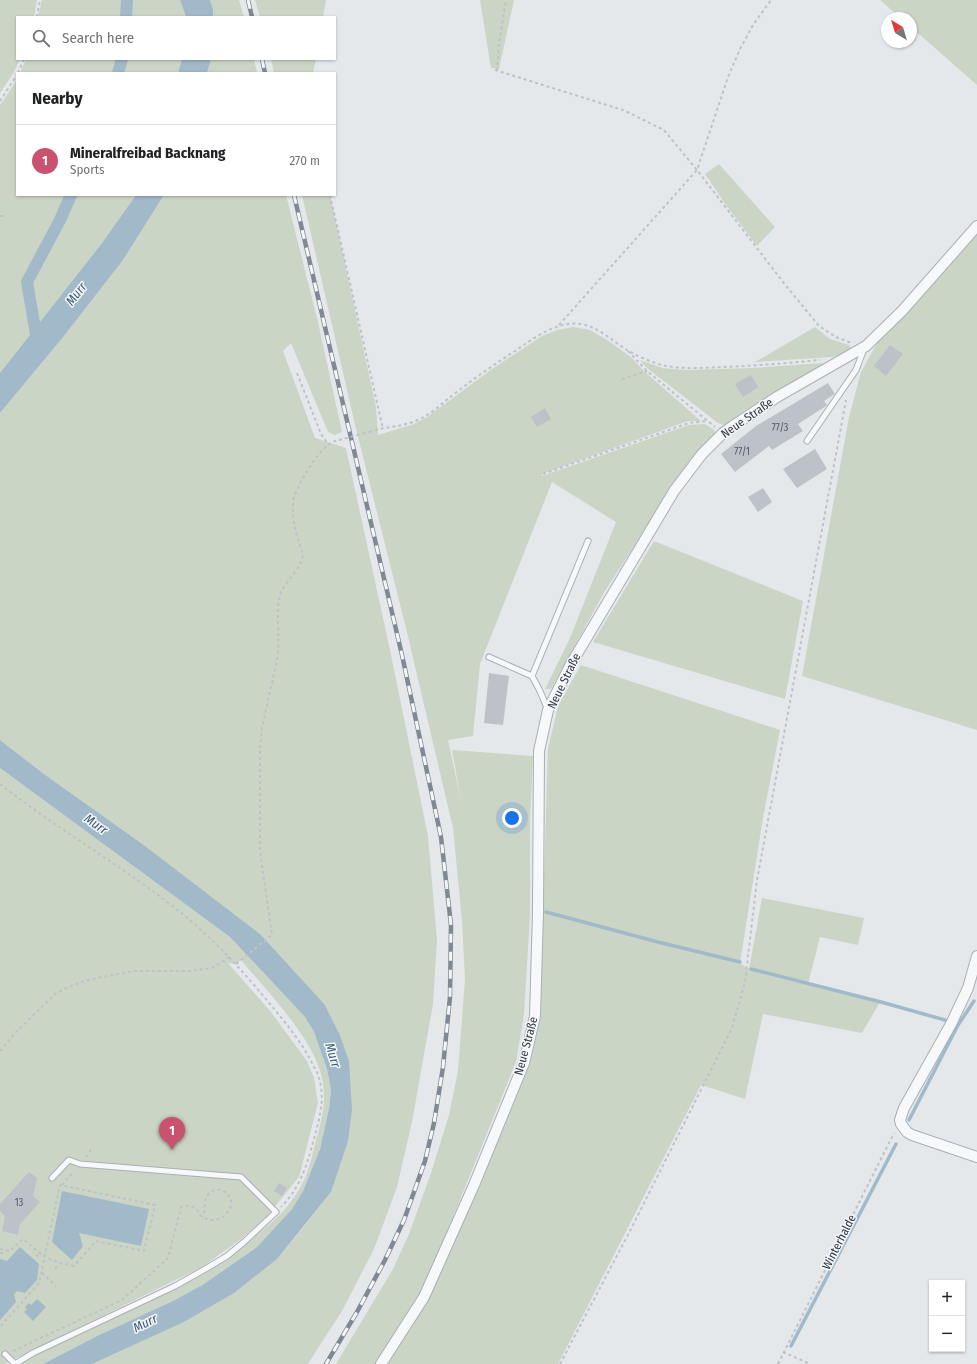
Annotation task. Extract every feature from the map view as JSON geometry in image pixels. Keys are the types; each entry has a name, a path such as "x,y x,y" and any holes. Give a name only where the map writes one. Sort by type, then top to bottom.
{"street":[{"name":"Neue Straße","path":"381,1364 424,1297 474,1185 524,1063 535,1016 538,912 539,751 548,710 571,664 674,491 702,454 723,433 777,397 866,346 902,311 977,226"},
{"path":"977,956 968,988 904,1108 900,1120 903,1127 912,1135 977,1157"}],"lane":[{"path":"807,441 856,370 866,346"},
{"path":"532,676 588,541"},
{"path":"489,657 532,676 540,690 548,710"},
{"path":"5,1354 15,1364 175,1286 227,1256 276,1212 241,1177 80,1164 68,1160 52,1178"}],"path":[{"path":"37,16 40,0"},
{"path":"506,0 496,70 623,110 664,130 697,170 818,326 836,338 846,342 866,346"},
{"path":"558,326 697,170 728,77 740,49 753,26 771,0"},
{"path":"19,72 24,60"},
{"path":"0,100 16,77"},
{"path":"330,196 383,429"},
{"path":"236,964 272,935 260,851 260,748 265,714 278,655 278,604 280,595 287,581 299,566 303,555 293,519 292,502 317,455 328,444 339,440 369,432 406,425 427,415 528,341 548,330 558,326 570,324 594,328 609,336 627,350 647,371 723,433"},
{"path":"627,350 649,361 666,366 686,368 741,367 821,360"},
{"path":"622,379 647,371"},
{"path":"297,373 321,434 328,444"},
{"path":"560,1364 631,1229 732,1028 745,982 758,880 847,396"},
{"path":"543,474 689,423 708,421"},
{"path":"0,784 184,916 230,957 287,1024 310,1059 319,1078 322,1100 320,1120 311,1153 302,1177 288,1200 276,1212"},
{"path":"0,1051 16,1032 54,994 68,987 88,980 133,971 189,971 212,968 230,957"},
{"name":"Winterhalde","path":"778,1364 900,1120"},
{"path":"0,1249 10,1252 23,1239 43,1256 56,1263 74,1266 96,1241 144,1251 155,1205 60,1185 43,1256 42,1273 39,1283 0,1327"},
{"path":"5,1354 122,1300 168,1258 181,1207 186,1205 196,1209 202,1216 210,1220 216,1220 227,1214 230,1209 231,1203 228,1194 223,1190 215,1190 209,1193 206,1199 204,1214 202,1216"},
{"path":"36,1255 40,1257 43,1256"},
{"path":"56,1263 56,1270"},
{"path":"42,1273 56,1286"},
{"path":"783,1352 810,1364"}],"green space":[{"path":"0,0 37,0 34,16 16,16 16,60 20,60 14,72 0,93"},
{"path":"42,0 180,0 186,16 38,16"},
{"path":"210,0 239,0 244,16 213,16 213,9"},
{"path":"255,0 326,0 323,16 260,16"},
{"path":"480,0 514,0 499,69 491,68"},
{"path":"880,0 977,0 977,85 917,32 917,12 894,12"},
{"path":"26,60 182,60 178,72 20,72"},
{"path":"211,60 254,60 257,72 207,72"},
{"path":"271,60 316,60 313,72 274,72"},
{"path":"16,81 16,196 135,196 102,243 0,373 0,105"},
{"path":"719,164 775,227 757,246 705,174"},
{"path":"163,196 286,196 318,322 342,432 335,435 328,432 291,343 283,351 315,438 346,448 390,650 428,836 437,940 433,1004 412,1122 397,1187 374,1249 342,1311 308,1364 92,1364 182,1323 277,1259 331,1192 349,1061 340,1035 325,1005 141,843 44,774 0,740 0,413 64,336 123,260"},
{"path":"302,196 330,196 376,407 378,435 414,424 427,417 492,369 542,336 557,330 573,327 590,330 631,357 644,371 701,421 688,421 542,474 542,476 689,425 705,424 715,432 714,436 671,490 605,591 551,689 545,689 570,638 616,522 552,482 480,664 473,736 448,740 461,801 452,750 533,756 530,823 530,915 524,1015 516,1062 422,1293 375,1364 336,1364 393,1269 409,1234 431,1173 449,1115 458,1071 465,979 462,921 453,828 406,628 356,429"},
{"path":"977,232 977,730 802,676 849,417 861,372 877,343 946,269"},
{"path":"815,327 830,339 849,345 851,348 833,357 755,362"},
{"path":"640,360 663,368 685,370 752,368 823,363 822,366 723,425 718,423 647,368"},
{"path":"654,541 803,601 785,699 593,642"},
{"path":"581,665 780,730 763,818 740,963 749,969 762,898 864,918 858,945 820,937 808,984 880,1002 862,1033 763,1014 745,1099 701,1085 558,1364 385,1364 477,1187 529,1062 543,910 548,749 558,706"},
{"path":"0,768 230,937 305,1017 314,1032 327,1069 331,1090 329,1109 320,1149 303,1191 292,1209 257,1247 204,1284 173,1301 99,1335 43,1364 19,1364 208,1271 226,1259 277,1218 295,1196 307,1173 321,1123 324,1091 321,1074 316,1059 308,1044 287,1014 241,960 236,964 228,963 271,1012 307,1061 314,1078 318,1103 299,1177 268,1215 241,1239 202,1267 5,1364 0,1364"}],"water":[{"path":"180,0 210,0 213,9 213,16 186,16"},
{"path":"182,60 211,60 207,72 178,72"},
{"name":"Murr","path":"135,196 163,196 123,260 64,336 0,413 0,373 102,243"},
{"name":"Murr","path":"0,740 44,774 141,843 260,934 325,1005 340,1035 349,1061 352,1110 348,1141 331,1192 277,1259 234,1293 182,1323 92,1364 43,1364 99,1335 173,1301 204,1284 257,1247 292,1209 303,1191 320,1149 329,1109 331,1090 327,1069 314,1032 305,1017 230,937 0,768"},
{"path":"62,1191 149,1209 141,1246 79,1233 83,1246 72,1260 52,1242"},
{"path":"20,1247 39,1264 37,1280 25,1293 17,1291 14,1294 16,1302 0,1320 0,1259 7,1261"},
{"path":"37,1299 46,1307 33,1321 24,1312 27,1309 25,1307 29,1303 31,1305"}],"building":[{"path":"890,345 903,354 886,376 874,366"},
{"path":"751,375 758,387 743,397 735,384"},
{"path":"828,383 835,394 824,401 827,405 826,406 798,424 803,431 772,450 769,446 735,472 721,454 756,426"},
{"path":"545,408 551,419 537,427 531,417"},
{"path":"815,449 827,469 797,488 783,469"},
{"path":"763,488 772,502 758,512 748,497"},
{"path":"489,673 509,676 503,725 484,723"},
{"path":"29,1172 37,1178 33,1196 40,1202 20,1224 18,1235 2,1231 5,1216 0,1211 0,1204"},
{"path":"279,1183 287,1188 282,1196 274,1191"}],"waterway":[{"path":"126,16 127,0"},
{"path":"118,72 122,60"},
{"path":"38,346 27,282 60,220 71,196"},
{"path":"546,912 740,962"},
{"path":"751,969 945,1020"},
{"path":"909,1120 958,1025 974,1001"},
{"path":"791,1346 896,1144"}],"railway":[{"path":"248,0 252,16"},
{"path":"262,60 265,72"},
{"path":"294,196 402,655 441,837 451,925 450,997 443,1067 434,1123 425,1161 404,1220 385,1260 357,1312 326,1364"}],"place":[{"name":"Mineralfreibad Backnang","path":"172,1150"}]}
